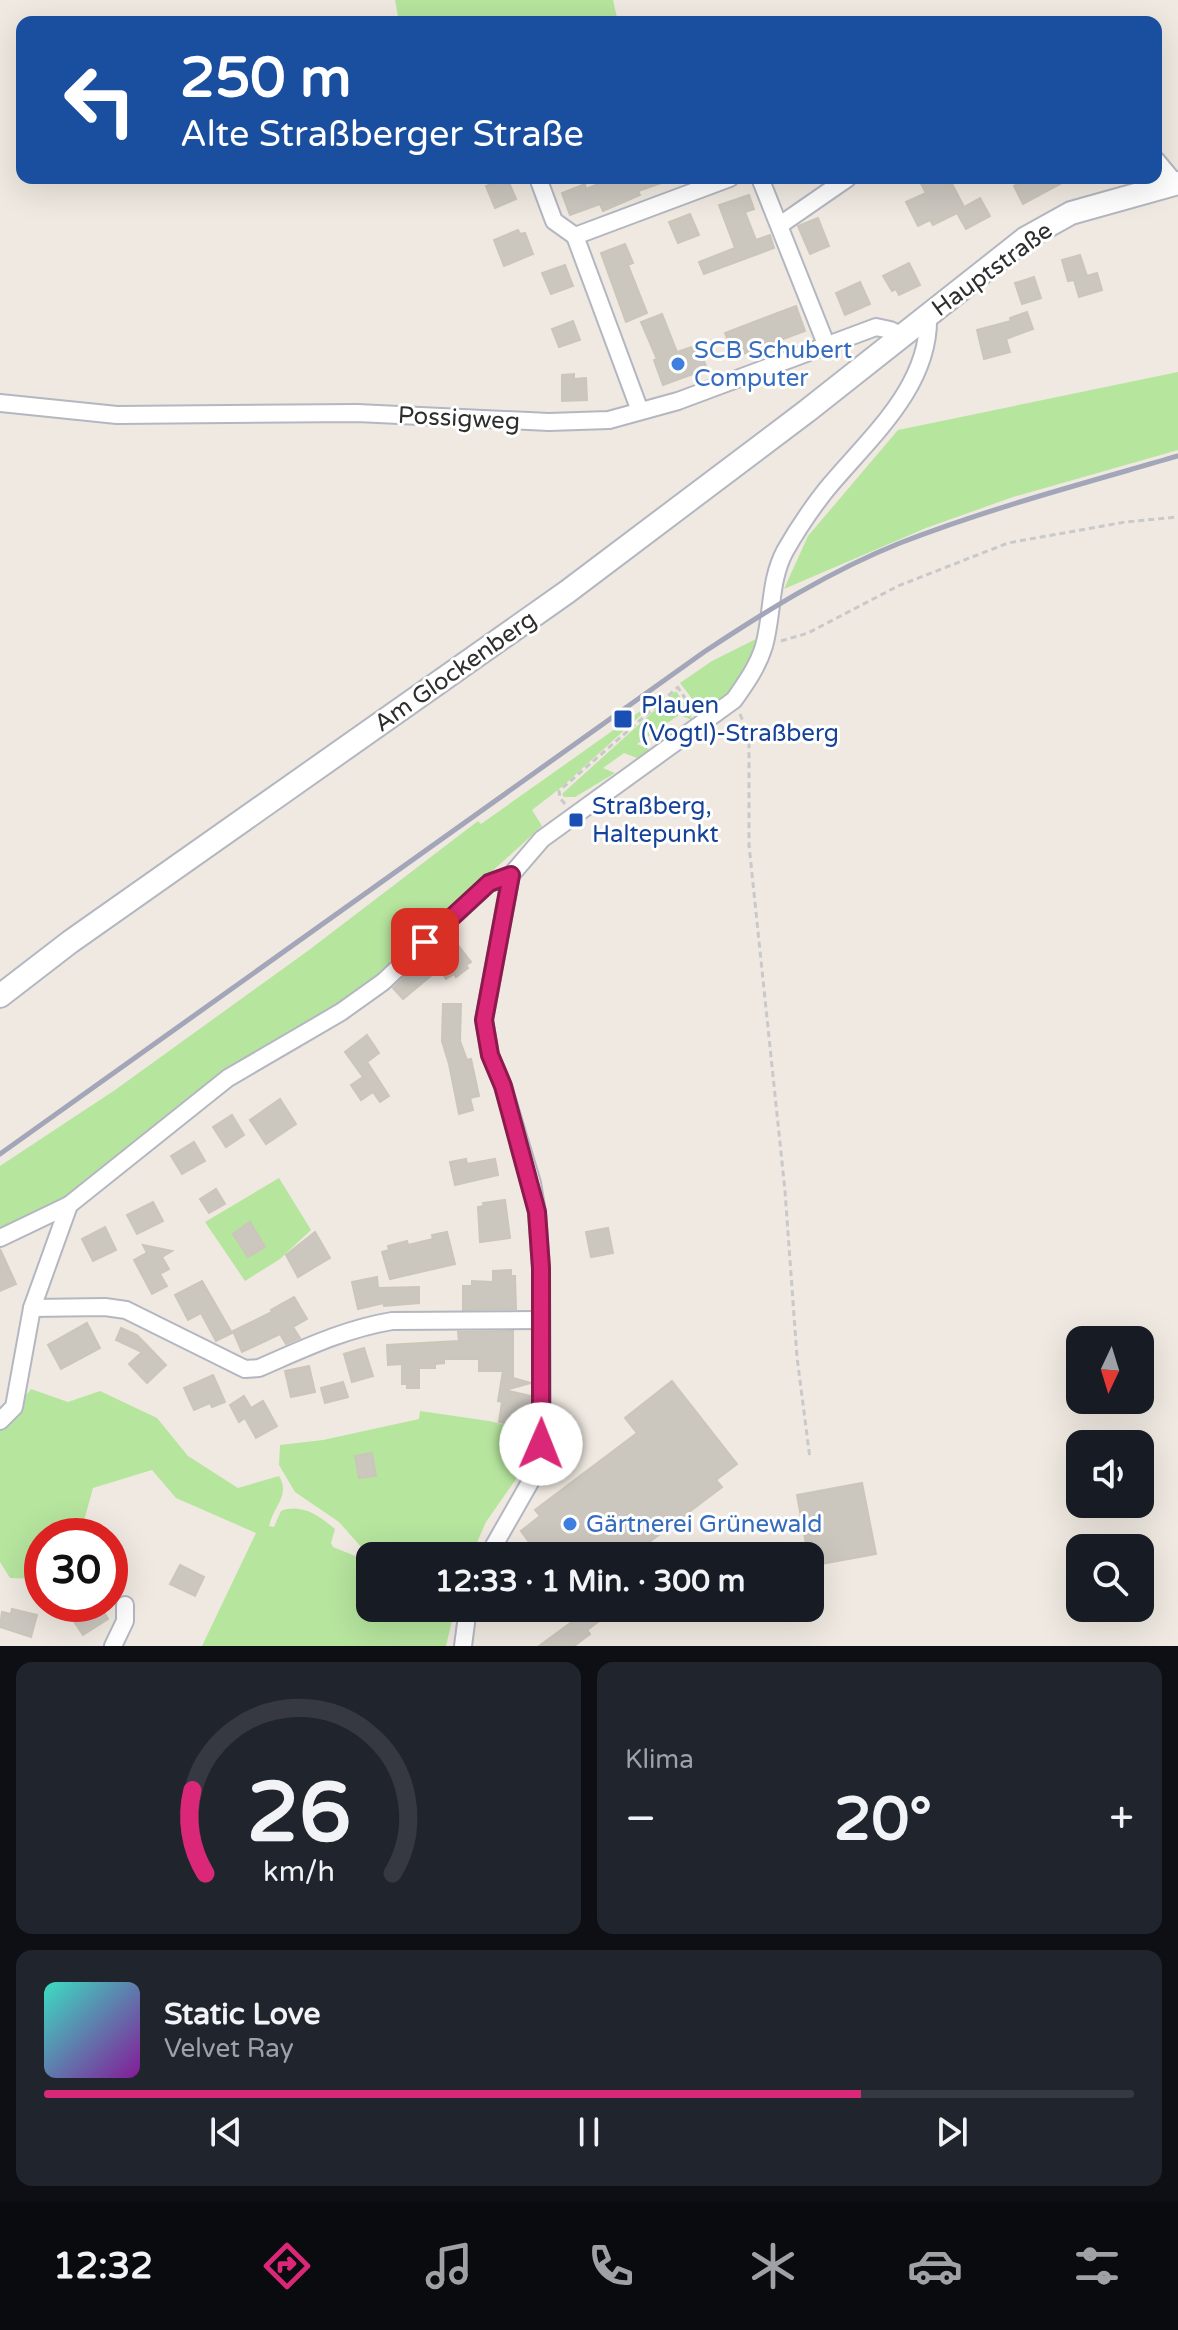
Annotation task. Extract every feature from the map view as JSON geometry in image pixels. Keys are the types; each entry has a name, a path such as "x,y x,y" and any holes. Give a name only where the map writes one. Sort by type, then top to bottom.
{"main road":[{"name":"Hauptstraße","path":"902,336 1026,238 1071,213 1177,184"},
{"name":"Am Glockenberg","path":"0,996 95,924 567,592 902,336"}],"street":[{"path":"1162,167 1177,184"},
{"path":"540,184 554,221 575,236 640,411"},
{"path":"575,236 714,184"},
{"path":"763,184 826,344"},
{"path":"780,225 839,184"},
{"path":"0,1238 69,1205 228,1078 341,1012 383,982 489,883 511,875 542,839 734,700 751,676 764,646 774,580 783,554 824,492 895,410 913,380 925,349 929,333 928,315"},
{"name":"Possigweg","path":"0,403 117,415 357,413 549,422 609,420 678,401 876,327 902,336"},
{"path":"496,1542 540,1461 542,1427 541,1268 537,1212 507,1100 484,1033 511,875"},
{"path":"0,1421 14,1407 32,1308 69,1205"},
{"path":"32,1308 105,1307 126,1310 245,1369 259,1368 340,1333 392,1321 540,1320"},
{"path":"113,1646 125,1622"},
{"path":"463,1646 466,1622"}],"path":[{"path":"764,646 808,633 898,586 1008,543 1125,522 1178,517"},
{"path":"559,791 677,687 693,710"},
{"path":"734,700 749,736 749,845 785,1191 797,1357 810,1459"}],"green space":[{"path":"395,0 613,0 617,16 398,16"},
{"path":"1178,372 1178,450 1013,497 926,528 784,589 808,536 898,430"},
{"path":"756,639 737,681 704,714 680,683 712,661"},
{"path":"676,691 690,711 692,720 679,715 637,744 651,750 637,758 624,753 603,768 615,773 575,797 564,797 562,794"},
{"path":"663,695 563,786 532,810 542,826 356,995 222,1074 63,1199 0,1232 0,1166 115,1090 309,950 478,821 481,824"},
{"path":"279,1178 311,1230 280,1259 245,1281 205,1222"},
{"path":"31,1389 68,1402 100,1391 157,1418 188,1456 238,1488 279,1476 282,1495 269,1526 274,1527 281,1511 296,1509 316,1515 335,1529 331,1543 333,1547 356,1556 356,1622 452,1622 446,1646 202,1646 256,1533 176,1498 152,1470 93,1488 85,1518 24,1518 24,1578 10,1578 0,1562 0,1427"},
{"path":"420,1411 532,1431 525,1466 486,1522 477,1542 357,1542 339,1522 295,1492 279,1465 280,1445 323,1440 419,1419"}],"building":[{"path":"510,184 516,199 495,208 486,186"},
{"path":"585,184 586,189 598,184 658,184 638,191 640,195 603,211 600,204 570,215 562,193"},
{"path":"921,184 952,184 964,207 980,198 990,216 966,229 957,213 933,225 930,220 918,226 906,202 926,193"},
{"path":"1018,184 1060,184 1023,204 1014,186"},
{"path":"749,195 754,209 745,212 756,240 770,235 774,248 704,274 699,262 735,248 719,205"},
{"path":"690,214 699,235 678,243 669,222"},
{"path":"818,218 829,246 810,254 798,226"},
{"path":"518,230 520,234 525,233 533,254 504,266 494,240"},
{"path":"625,244 633,263 628,265 647,313 626,322 601,253"},
{"path":"1080,255 1087,276 1097,273 1102,290 1079,297 1074,280 1068,281 1062,260"},
{"path":"909,263 920,285 899,295 896,289 892,291 883,276"},
{"path":"565,265 573,286 551,294 542,273"},
{"path":"1034,277 1041,298 1022,304 1015,283"},
{"path":"860,282 870,304 845,315 836,293"},
{"path":"796,306 805,331 735,357 725,333"},
{"path":"1027,312 1033,329 1006,339 1010,352 984,359 977,330 1011,321 1010,318"},
{"path":"662,314 677,352 698,345 707,369 663,385 654,360 657,359 641,322"},
{"path":"573,321 580,340 559,347 552,329"},
{"path":"574,374 574,379 586,378 587,400 562,401 562,375"},
{"path":"454,940 471,962 466,965 468,968 456,977 454,974 446,979 439,969 403,999 393,988 415,967"},
{"path":"443,1004 461,1004 460,1041 467,1060 471,1059 479,1096 470,1098 473,1110 459,1114 442,1041"},
{"path":"367,1035 379,1053 367,1062 389,1096 380,1102 373,1092 361,1100 351,1085 363,1077 345,1052"},
{"path":"280,1099 296,1124 266,1144 250,1120"},
{"path":"232,1115 244,1135 226,1147 213,1127"},
{"path":"194,1142 205,1161 182,1174 171,1156"},
{"path":"466,1159 467,1164 495,1159 498,1175 455,1185 450,1162"},
{"path":"216,1189 225,1204 209,1213 200,1199"},
{"path":"505,1200 510,1238 480,1242 478,1207 484,1206 483,1203"},
{"path":"153,1202 163,1221 137,1234 127,1215"},
{"path":"250,1222 265,1247 248,1257 233,1234"},
{"path":"105,1227 116,1250 93,1261 82,1239"},
{"path":"608,1228 613,1253 591,1257 586,1232"},
{"path":"315,1232 330,1258 298,1277 286,1255"},
{"path":"447,1232 455,1264 390,1279 382,1252 389,1250 388,1246 407,1241 408,1245"},
{"path":"143,1245 172,1251 162,1257 169,1269 160,1274 167,1286 152,1294 134,1260 147,1253"},
{"path":"0,1249 16,1284 0,1291"},
{"path":"511,1270 511,1276 515,1276 516,1309 463,1310 463,1286 472,1286 472,1281 493,1282 493,1271"},
{"path":"377,1277 378,1288 419,1287 419,1303 384,1306 384,1303 358,1309 352,1282"},
{"path":"202,1281 232,1333 216,1341 201,1313 188,1320 175,1295"},
{"path":"294,1297 307,1319 293,1327 300,1338 286,1344 280,1334 242,1352 233,1331"},
{"path":"87,1323 100,1348 61,1369 48,1345"},
{"path":"121,1328 137,1335 166,1365 147,1383 129,1364 142,1352 116,1340"},
{"path":"513,1331 513,1378 531,1383 505,1390 531,1396 531,1427 499,1422 502,1402 498,1401 503,1371 479,1371 479,1359 444,1359 444,1363 435,1364 435,1368 419,1368 419,1388 407,1388 407,1384 402,1384 402,1364 388,1365 387,1345 459,1341 458,1332"},
{"path":"364,1348 373,1376 352,1382 344,1354"},
{"path":"309,1366 315,1392 291,1397 285,1371"},
{"path":"213,1375 225,1402 212,1407 210,1403 194,1410 184,1388"},
{"path":"672,1381 737,1464 716,1480 722,1487 649,1542 529,1542 521,1531 540,1516 535,1510 637,1433 625,1418"},
{"path":"343,1382 348,1397 325,1403 321,1388"},
{"path":"244,1396 251,1408 263,1401 277,1426 256,1438 245,1418 239,1422 230,1405"},
{"path":"372,1453 376,1476 359,1478 355,1456"},
{"path":"862,1483 876,1554 824,1563 824,1542 806,1542 797,1495"},
{"path":"180,1565 204,1577 195,1596 170,1584"},
{"path":"12,1609 24,1612 24,1622 35,1622 31,1637 0,1627 2,1612 11,1614"},
{"path":"74,1622 103,1622 83,1635"},
{"path":"572,1622 598,1622 587,1630 590,1634 574,1646 539,1646"}],"railway":[{"path":"0,1154 704,652 775,607 849,566 934,530 1178,456"}],"place":[{"name":"SCB Schubert Computer","path":"678,364"},
{"name":"Plauen (Vogtl)-Straßberg","path":"623,719"},
{"name":"Straßberg, Haltepunkt","path":"576,820"},
{"name":"Gärtnerei Grünewald","path":"570,1524"}],"route":[{"path":"425,942 489,883 511,875 484,1033 532,1183 537,1212 541,1268 541,1444"}]}
